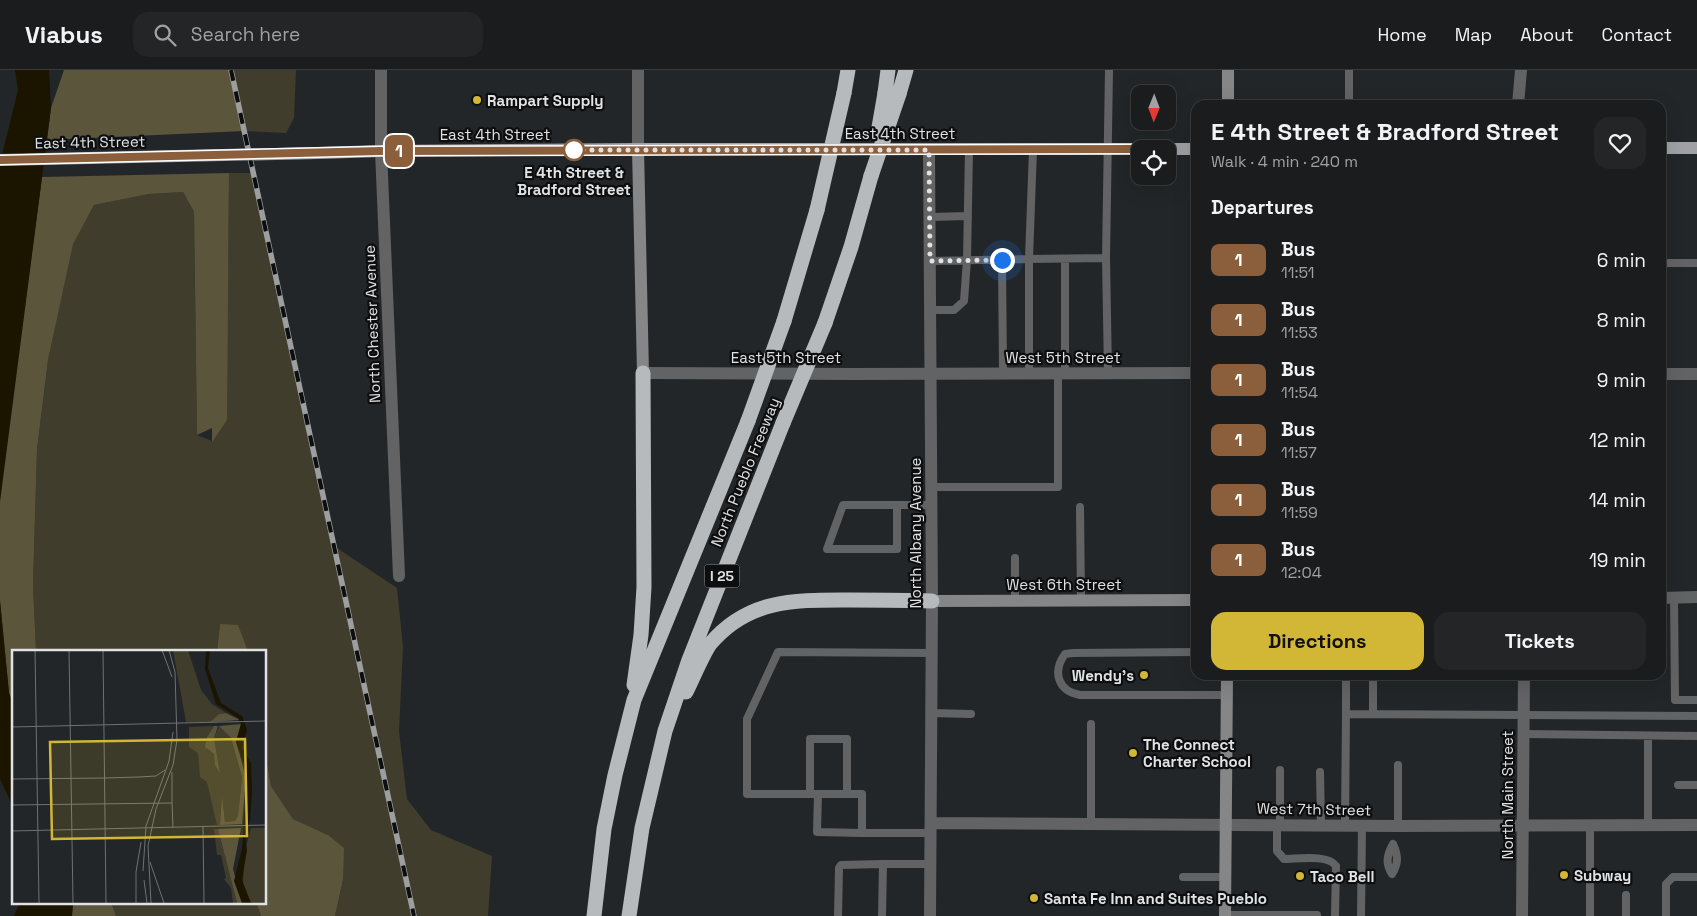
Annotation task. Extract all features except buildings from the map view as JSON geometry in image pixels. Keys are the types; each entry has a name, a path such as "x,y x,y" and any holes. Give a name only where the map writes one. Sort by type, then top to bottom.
{"highway":[{"path":"844,70 844,94"},
{"name":"North Pueblo Freeway","path":"594,916 606,820 634,700 748,422 784,320 804,256 829,161 848,70"},
{"path":"888,70 892,94"},
{"path":"892,94 906,70"},
{"name":"North Pueblo Freeway","path":"629,916 642,828 665,731 689,660 838,287 862,211 892,94"},
{"path":"634,700 644,587 643,372"},
{"path":"665,731 709,645 734,622 755,610 778,603 804,600 932,600"}],"main road":[{"path":"1228,70 1228,100"},
{"path":"1666,148 1697,148"},
{"path":"638,149 643,372"},
{"name":"East 4th Street","path":"0,160 381,151 1131,149"},
{"path":"1176,149 1191,149"},
{"name":"West 6th Street","path":"932,600 1191,600"},
{"path":"1225,915 1227,680"}],"street":[{"name":"North Chester Avenue","path":"381,70 381,151 398,576"},
{"path":"638,70 638,149"},
{"path":"1518,100 1521,70"},
{"name":"North Albany Avenue","path":"929,150 932,600 930,916"},
{"name":"East 5th Street","path":"643,372 930,373"},
{"name":"West 5th Street","path":"930,373 1191,373"},
{"path":"1666,374 1697,374"},
{"path":"1668,598 1697,598"},
{"name":"North Main Street","path":"1522,916 1524,680"},
{"name":"West 7th Street","path":"931,828 1091,824 1321,826 1697,824"}],"lane":[{"path":"1108,373 1106,258 1109,70"},
{"path":"1349,70 1350,100"},
{"path":"1028,373 1029,259 1033,149"},
{"path":"930,310 954,310 961,306 964,301 967,260 969,150"},
{"path":"930,217 968,216"},
{"path":"930,261 1106,258"},
{"path":"931,487 1058,487 1065,259"},
{"path":"1002,260 1003,373"},
{"path":"1666,263 1697,263"},
{"path":"897,504 897,549 827,549 843,505 897,504 931,505"},
{"path":"1080,507 1081,600"},
{"path":"1015,558 1015,600"},
{"path":"1668,598 1676,716"},
{"path":"862,833 862,794 747,794 747,719 778,652 932,652"},
{"path":"1191,652 1065,654 1061,660 1059,678 1061,685 1066,690 1072,694 1080,695 1226,695"},
{"path":"1345,826 1346,680"},
{"path":"1372,714 1373,680"},
{"path":"1675,700 1697,700"},
{"path":"931,713 971,714"},
{"path":"1346,714 1697,716"},
{"path":"1091,724 1091,824"},
{"path":"1523,734 1697,736"},
{"path":"1648,736 1648,824"},
{"path":"847,794 847,739 810,739 817,832 862,833 931,828"},
{"path":"1393,844 1396,826 1398,765"},
{"path":"1280,770 1277,851 1284,859 1326,859 1333,862 1336,866 1335,916"},
{"path":"1320,772 1321,826"},
{"path":"1678,785 1697,785"},
{"path":"1590,824 1590,916"},
{"path":"1361,916 1362,826"},
{"path":"882,916 883,864"},
{"path":"838,916 839,868 842,865 930,864"},
{"path":"1183,877 1225,877"},
{"path":"1666,916 1666,884 1673,877 1697,877"},
{"path":"1626,895 1626,916"},
{"path":"1225,915 1317,915"}],"shaded area":[{"path":"15,70 49,70 51,108 0,502 0,163 18,90"},
{"path":"64,70 231,70 244,131 47,140 51,108"},
{"path":"231,70 296,70 294,118 286,133 244,131"},
{"path":"229,173 253,173 334,546 397,588 403,647 399,731 407,799 431,830 492,856 488,916 335,916 343,880 328,835 293,819 271,786 266,757 266,650 248,650 237,625 220,625 217,650 36,650 33,585 37,449 48,360 72,244 94,205 149,194 183,192 194,212 197,435 212,441 228,275"},
{"path":"229,173 227,420 212,442 212,428 197,435 194,212 183,192 149,194 94,205 73,244 48,360 37,449 33,585 36,650 12,650 12,701 9,693 0,601 0,492 42,177"},
{"path":"0,601 9,693 12,701 12,805 0,779"},
{"path":"220,624 238,625 248,650 217,650"},
{"path":"266,757 271,786 293,819 328,835 344,848 343,880 335,916 261,916 257,904 266,904"},
{"path":"19,904 73,904 72,916 14,916"},
{"path":"73,904 112,904 116,916 72,916"},
{"path":"112,904 257,904 261,916 116,916"}],"railway":[{"path":"231,70 414,916"}],"bus line":[{"name":"1","path":"0,160 381,151 1131,149"}],"place":[{"name":"Rampart Supply","path":"477,100"},
{"name":"E 4th Street & Bradford Street","path":"574,150"},
{"name":"Wendy's","path":"1144,675"},
{"name":"The Connect Charter School","path":"1133,753"},
{"name":"Subway","path":"1564,875"},
{"name":"Taco Bell","path":"1300,876"},
{"name":"Santa Fe Inn and Suites Pueblo","path":"1034,898"}],"route":[{"path":"574,150 929,150 930,261 1002,260"}]}
